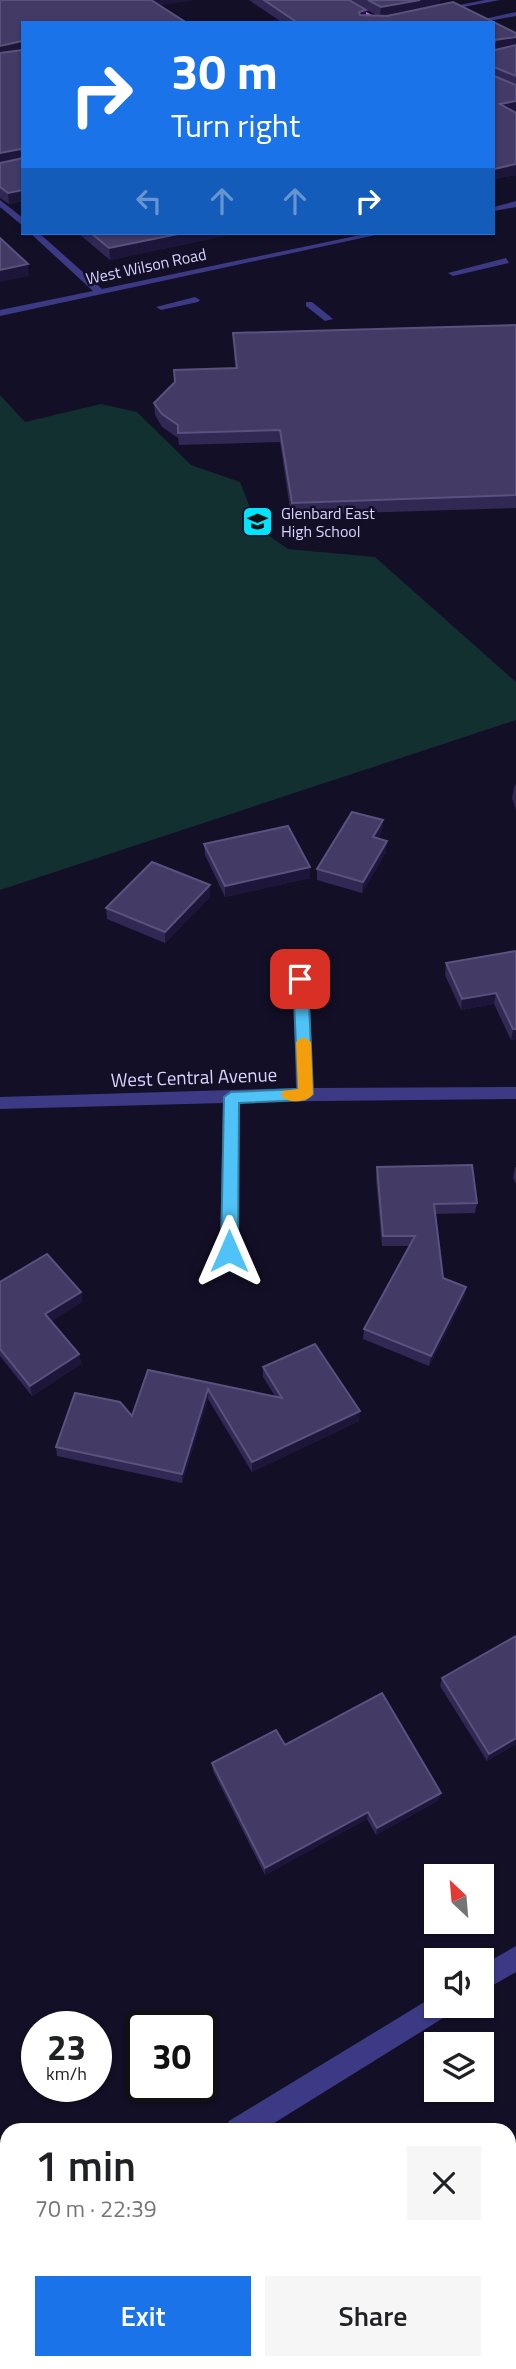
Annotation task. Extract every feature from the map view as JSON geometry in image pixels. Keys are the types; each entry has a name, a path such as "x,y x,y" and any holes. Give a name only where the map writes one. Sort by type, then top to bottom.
{"main road":[{"path":"340,0 381,21"}],"street":[{"path":"431,11 506,4"},
{"path":"483,20 516,15"},
{"path":"381,21 391,18"},
{"path":"0,203 21,221"},
{"path":"495,209 516,204"},
{"path":"36,235 100,292"},
{"name":"West Wilson Road","path":"0,313 372,235"},
{"path":"453,273 506,261"},
{"path":"161,307 195,300"},
{"path":"309,304 328,318"},
{"path":"300,979 305,1094"},
{"name":"West Central Avenue","path":"0,1103 305,1094 516,1093"},
{"path":"229,1251 231,1097"},
{"path":"494,1972 516,1958"},
{"path":"249,2123 424,2015"}],"green space":[{"path":"0,395 25,422 101,404 137,412 191,465 240,482 258,528 288,549 375,557 516,682 516,720 0,890"}],"building":[{"path":"0,0 151,0 184,21 21,21 21,41 0,46"},
{"path":"264,0 349,0 366,10 359,12 360,15 387,16 453,2 492,21 295,21"},
{"path":"368,0 420,0 381,7"},
{"path":"495,23 516,33 516,37 495,40"},
{"path":"516,45 516,76 495,67 495,50"},
{"path":"21,50 21,149 0,153 0,53"},
{"path":"495,76 516,85 516,101 500,104 516,113 516,164 495,169"},
{"path":"21,158 21,190 8,193 0,187 0,163"},
{"path":"93,235 173,235 109,248"},
{"path":"0,238 28,264 0,270"},
{"name":"Glenbard East High School","path":"516,325 516,495 292,503 280,430 178,433 178,425 162,414 154,403 175,382 174,370 237,368 233,333"},
{"path":"352,812 383,820 373,837 387,841 363,882 317,869"},
{"path":"288,826 310,867 225,886 204,844"},
{"path":"152,862 210,885 165,932 106,908"},
{"path":"516,951 516,1029 513,1029 496,993 462,999 446,963"},
{"path":"472,1165 477,1203 434,1204 443,1278 466,1287 431,1356 364,1329 415,1236 383,1236 377,1167"},
{"path":"47,1254 81,1292 45,1314 79,1354 30,1386 0,1349 0,1282"},
{"path":"315,1344 360,1411 252,1462 208,1389 182,1474 56,1447 75,1393 120,1402 132,1416 148,1370 282,1398 263,1367"},
{"path":"516,1636 516,1738 489,1754 442,1678"},
{"path":"382,1693 441,1793 377,1828 368,1812 265,1868 212,1763 276,1730 285,1745"}],"slow traffic":[{"path":"289,1095 305,1094 303,1042"}],"place":[{"name":"Glenbard East High School","path":"258,522"}],"route":[{"path":"229,1251 231,1097 305,1094 300,979"}]}
